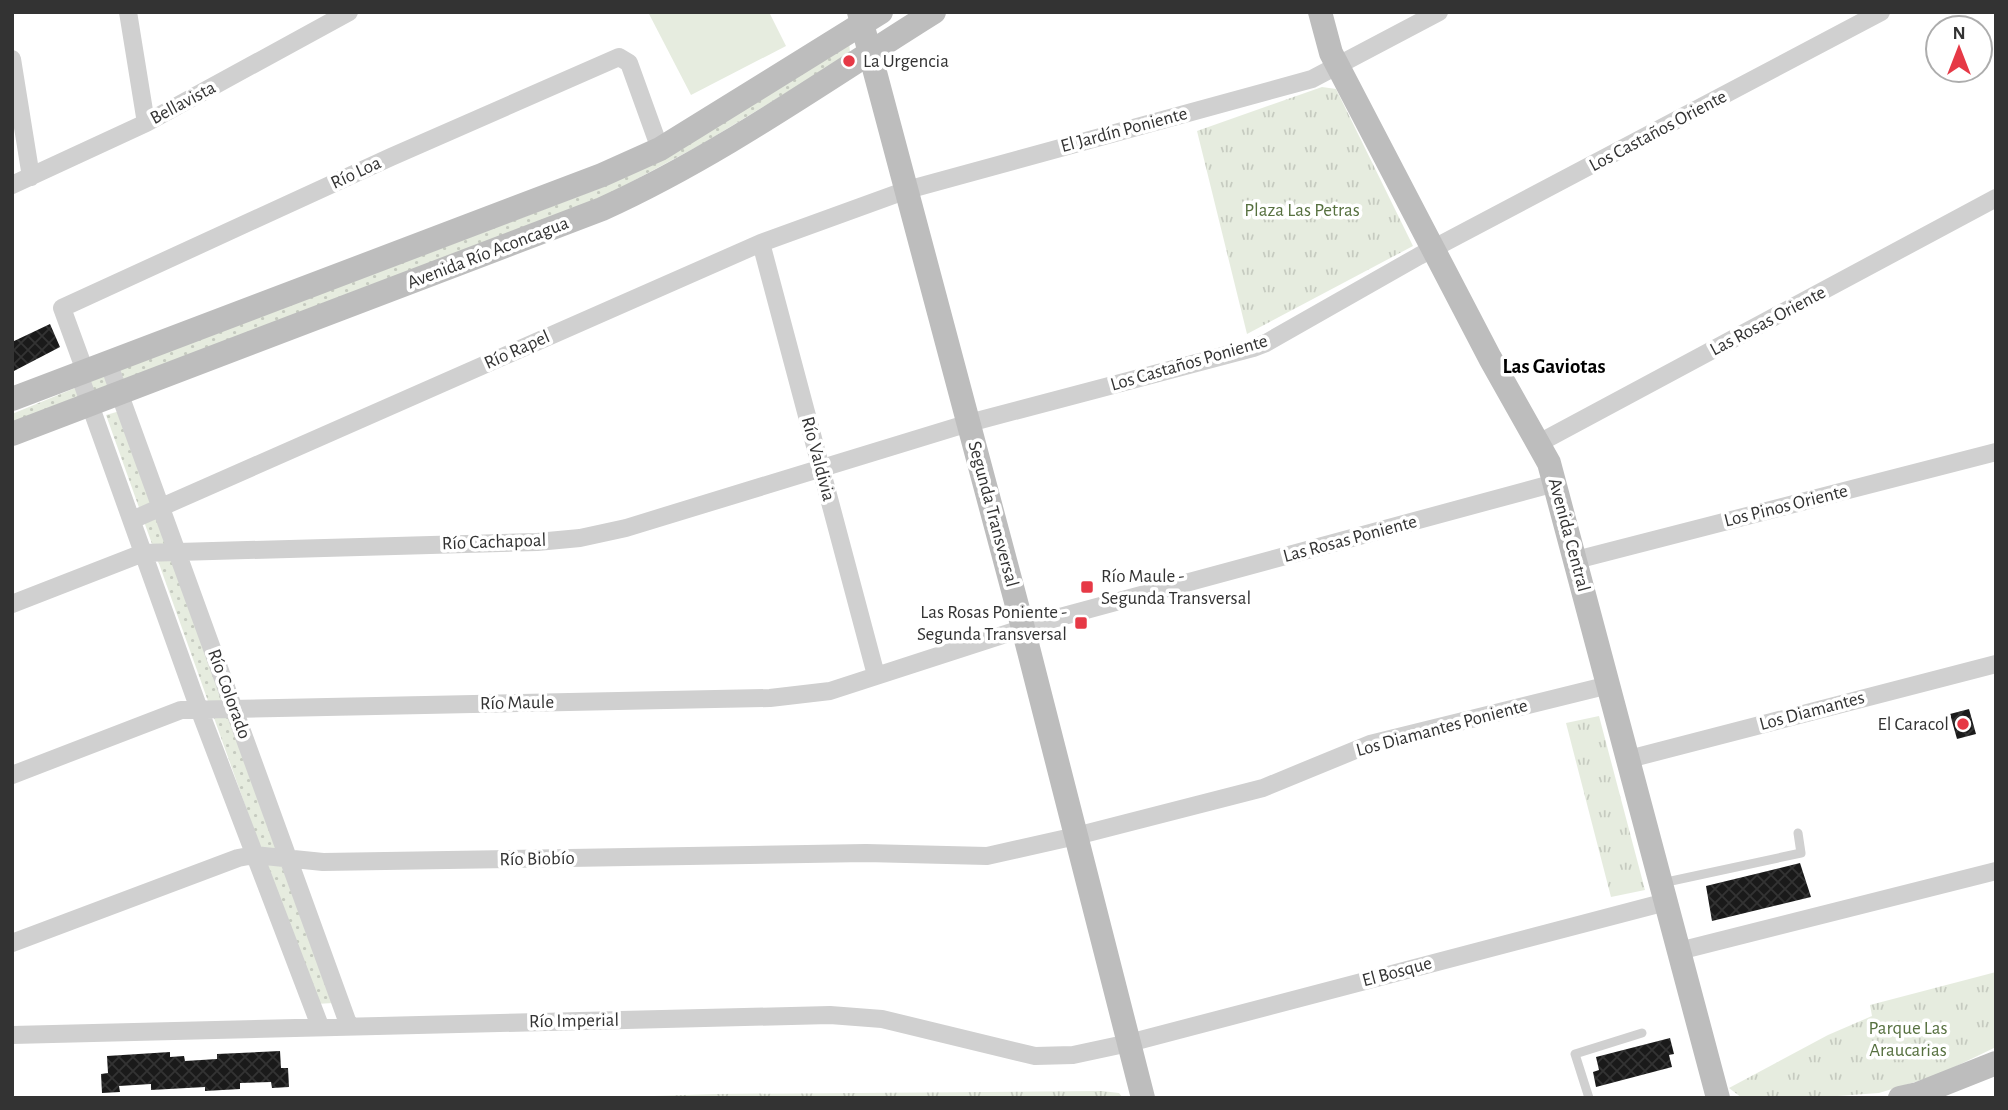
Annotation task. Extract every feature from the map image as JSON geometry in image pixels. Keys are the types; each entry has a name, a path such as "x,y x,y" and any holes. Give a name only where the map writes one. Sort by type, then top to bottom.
{"street":[{"path":"128,12 146,122"},
{"name":"Bellavista","path":"12,185 146,122 349,12"},
{"name":"Avenida Río Aconcagua","path":"12,433 627,198 704,157 934,12"},
{"name":"Avenida Central","path":"1320,12 1331,53 1490,358 1539,443 1555,483 1718,1098"},
{"name":"El Jardín Poniente","path":"907,190 1312,79 1438,12"},
{"name":"Los Castaños Oriente","path":"1434,250 1881,12"},
{"name":"Avenida Río Aconcagua","path":"12,399 602,175 660,149 867,16"},
{"name":"Segunda Transversal","path":"867,16 870,52 1023,628 1143,1098"},
{"name":"Río Loa","path":"91,369 62,308 391,157 619,57 629,63 660,149"},
{"path":"12,59 31,177"},
{"name":"Río Rapel","path":"132,520 761,243 907,190"},
{"name":"Las Rosas Oriente","path":"1539,443 1996,198"},
{"name":"Río Valdivia","path":"761,243 876,676"},
{"name":"Los Castaños Poniente","path":"969,423 1266,343 1434,250"},
{"name":"Río Colorado","path":"91,369 119,392 349,1026"},
{"name":"Río Colorado","path":"91,369 90,403 199,709 320,1026"},
{"name":"Río Cachapoal","path":"12,604 143,553 537,542 580,538 626,528 969,423"},
{"name":"Los Pinos Oriente","path":"1576,560 1996,452"},
{"name":"Las Rosas Poniente","path":"1023,628 1555,483"},
{"name":"Río Maule","path":"12,775 181,710 770,698 830,691 1023,628"},
{"name":"Los Diamantes","path":"1629,758 1996,664"},
{"name":"Los Diamantes Poniente","path":"1076,836 1263,788 1370,744 1609,685"},
{"name":"Río Biobío","path":"12,943 238,858 254,855 306,862 866,853 987,856 1076,836"},
{"path":"1679,951 1996,871"},
{"name":"El Bosque","path":"1129,1043 1663,893"},
{"name":"Río Imperial","path":"12,1035 830,1015 882,1019 1035,1056 1073,1055 1129,1043"},
{"path":"1900,1098 1918,1094 1996,1063"}],"lane":[{"path":"1663,893 1801,853 1798,833"},
{"path":"1589,1098 1575,1054 1642,1033"}],"green space":[{"path":"648,12 769,12 786,46 691,95"},
{"path":"849,39 850,54 702,144 605,196 12,423 12,414 109,374 608,185"},
{"name":"Plaza Las Petras","path":"1322,87 1336,89 1413,246 1247,334 1197,131"},
{"path":"120,411 333,1003 316,1004 106,415"},
{"path":"1599,716 1645,890 1611,897 1566,723"},
{"name":"Parque Las Araucarias","path":"1996,972 1996,1047 1938,1075 1879,1093 1810,1098 1742,1098 1729,1088 1828,1035 1872,1016 1870,1005"},
{"path":"1119,1093 1123,1098 594,1098 714,1094"}],"building":[{"path":"50,324 60,347 12,372 12,342"},
{"name":"El Caracol","path":"1969,709 1976,734 1957,739 1950,714"},
{"path":"1800,863 1811,897 1712,921 1706,886"},
{"path":"1670,1038 1674,1054 1669,1055 1672,1067 1596,1087 1593,1072 1599,1070 1596,1057"},
{"path":"280,1051 281,1068 288,1068 289,1087 272,1088 271,1082 240,1083 240,1089 205,1091 205,1087 151,1090 151,1084 119,1086 120,1092 102,1093 101,1074 108,1073 107,1056 170,1052 170,1057 184,1056 185,1061 217,1059 217,1054"}],"place":[{"name":"La Urgencia","path":"849,61"},
{"name":"Río Maule - Segunda Transversal","path":"1087,587"},
{"name":"Las Rosas Poniente - Segunda Transversal","path":"1081,623"},
{"name":"El Caracol","path":"1963,724"}],"district":[{"name":"Las Gaviotas","path":"1554,366"}]}
